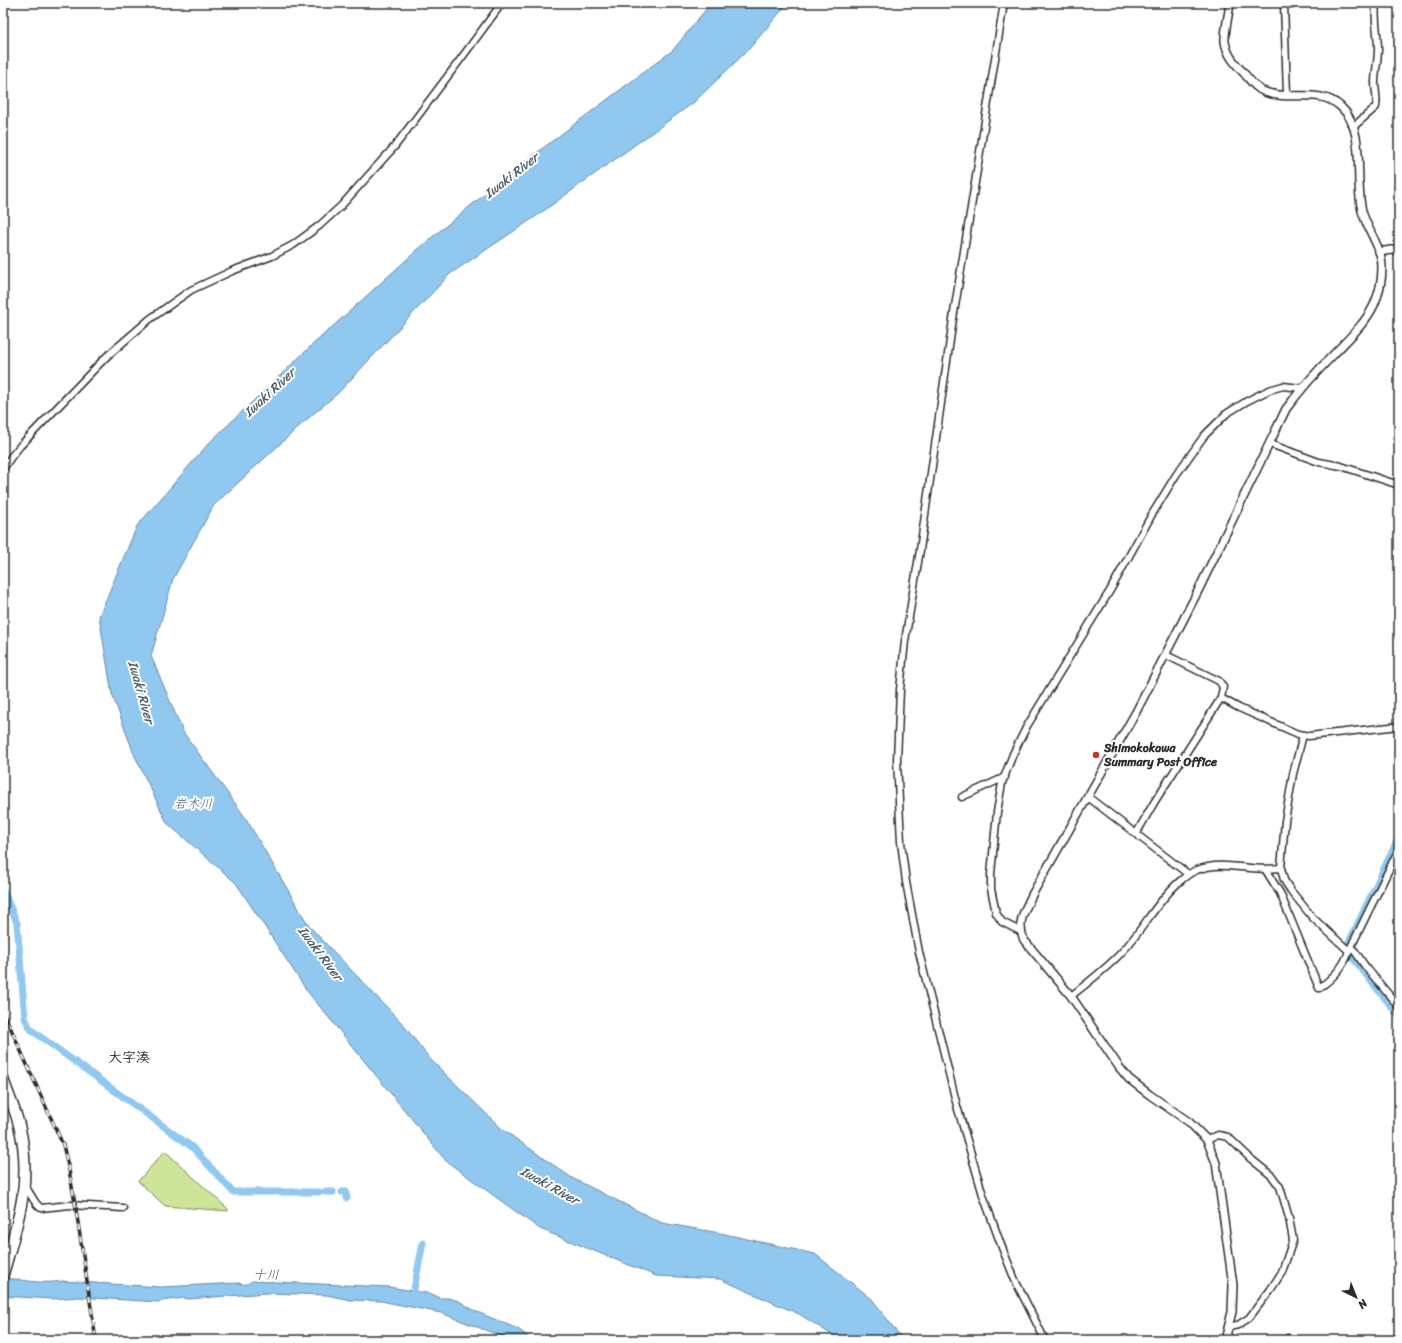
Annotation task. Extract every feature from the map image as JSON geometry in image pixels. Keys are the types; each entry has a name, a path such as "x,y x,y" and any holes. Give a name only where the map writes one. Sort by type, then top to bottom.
{"highway":[{"path":"3,1079 7,1102 19,1124 24,1148 25,1172 25,1187 17,1224 3,1274"}],"street":[{"path":"3,469 15,451 106,357 150,319 191,290 232,270 272,256 293,245 319,226 341,206 395,146 502,3"},
{"path":"1004,3 953,319 920,550 904,640 897,760 901,842 906,882 919,952 955,1099 983,1195 1001,1245 1015,1280 1045,1340"},
{"path":"1225,1340 1232,1312 1233,1285 1216,1163 1207,1140 1189,1122 1129,1079 1119,1067 1071,996 1024,940 1020,931 1020,924 1023,912 1136,712 1166,655 1286,409 1301,388 1350,337 1365,319 1374,305 1380,288 1382,266 1379,252 1362,212 1359,195 1359,169 1356,137 1349,116 1341,107 1331,100 1318,96 1276,95 1258,88 1227,52 1225,40 1230,3"},
{"path":"1284,3 1287,95"},
{"path":"1353,127 1376,107 1378,98 1375,85 1375,70 1378,50 1375,12 1376,3"},
{"path":"1379,252 1391,250 1399,251"},
{"path":"1020,931 1002,922 996,913 991,889 997,812 1005,777 1013,754 1026,726 1111,589 1151,516 1176,475 1204,436 1226,414 1269,390 1283,386 1301,388"},
{"path":"1270,444 1319,462 1341,466 1399,485"},
{"path":"1136,834 1155,801 1221,698 1223,687 1219,680 1166,655"},
{"path":"1221,698 1239,708 1298,734 1309,736 1399,726"},
{"path":"1303,735 1292,774 1285,821 1281,868 1284,880 1313,918 1350,949 1399,1007"},
{"path":"962,797 1005,777"},
{"path":"1088,797 1188,874"},
{"path":"1265,869 1280,893 1319,988 1329,981 1346,960 1399,849"},
{"path":"1071,996 1122,952 1157,905 1172,888 1188,874 1195,870 1210,866 1233,866 1265,869 1281,868"},
{"path":"1207,1140 1218,1135 1228,1137 1251,1159 1272,1176 1280,1187 1289,1218 1293,1240 1282,1272 1249,1318 1238,1325 1229,1327"},
{"path":"25,1187 30,1192 35,1204 41,1208 70,1205 123,1208"},
{"path":"1287,1340 1288,1338 1292,1340"}],"green space":[{"path":"165,1151 228,1209 228,1211 165,1206 138,1181"}],"water":[{"name":"岩木川","path":"711,3 788,3 749,49 693,103 535,217 450,274 338,393 305,421 214,505 173,579 151,656 183,732 245,817 309,926 401,1022 430,1059 502,1129 572,1178 662,1223 720,1233 815,1254 872,1299 903,1340 840,1340 799,1314 720,1279 656,1276 540,1229 446,1161 307,991 236,883 167,823 134,754 112,694 99,616 137,526 209,443 310,347 425,243 523,163 673,50"},
{"name":"十川","path":"3,1278 39,1282 61,1281 161,1287 239,1283 246,1284 252,1281 389,1287 432,1294 440,1298 448,1298 459,1301 475,1311 518,1329 532,1340 511,1340 441,1313 381,1301 350,1300 327,1295 267,1293 188,1299 184,1298 158,1302 78,1297 52,1299 3,1296"}],"waterway":[{"path":"1349,942 1399,837"},
{"path":"3,890 17,923 25,1018 30,1028 34,1032 192,1147 233,1192 319,1192"},
{"path":"1352,957 1399,1016"},
{"path":"325,1192 333,1192"},
{"path":"342,1192 346,1192 347,1198"},
{"path":"412,1299 423,1243"}],"railway":[{"path":"3,1011 63,1145 75,1203 96,1340"}],"place":[{"name":"Shimokokawa Summary Post Office","path":"1096,755"}],"district":[{"name":"大字湊","path":"129,1057"}],"water label":[{"name":"Iwaki River","path":"511,175"},
{"name":"Iwaki River","path":"269,392"},
{"name":"Iwaki River","path":"142,692"},
{"name":"Iwaki River","path":"321,953"},
{"name":"Iwaki River","path":"550,1185"}]}
